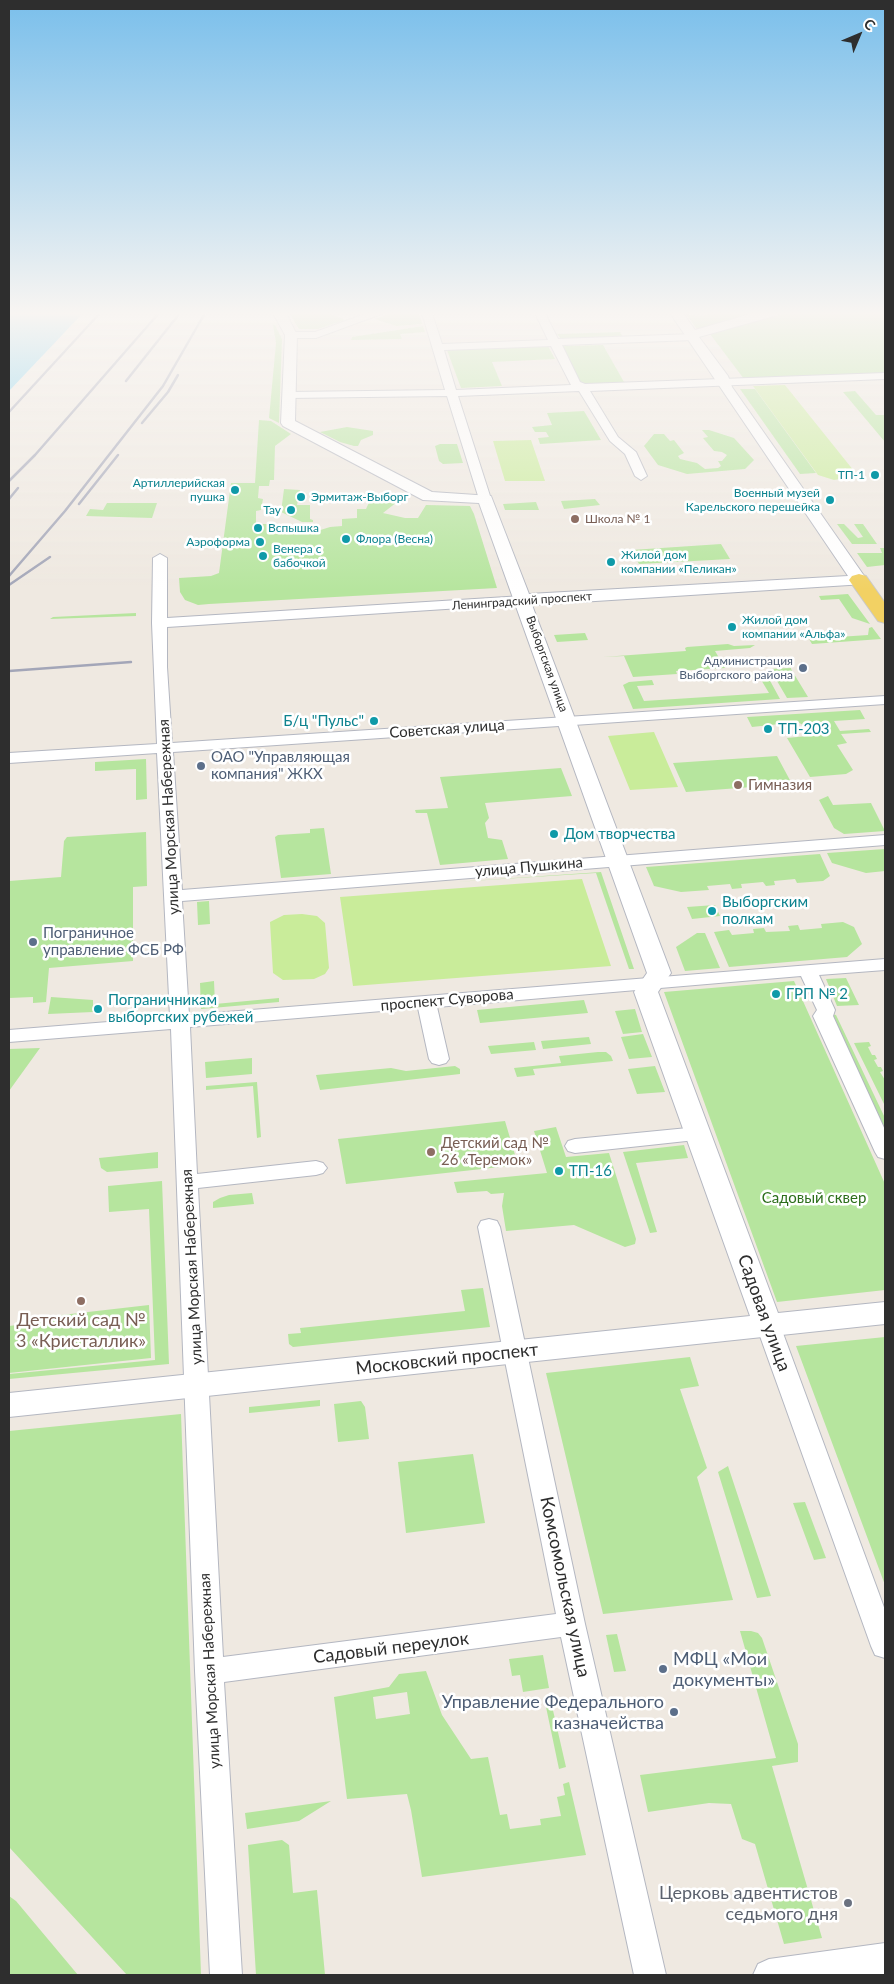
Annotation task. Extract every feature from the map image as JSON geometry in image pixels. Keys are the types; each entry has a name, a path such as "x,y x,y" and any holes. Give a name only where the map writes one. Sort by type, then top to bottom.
{"main road":[{"name":"Ленинградский проспект","path":"859,580 880,579"},
{"path":"859,580 885,617"}],"street":[{"path":"289,406 288,423 429,497 485,499"},
{"name":"Выборгская улица","path":"456,406 485,499 659,973 653,982"},
{"path":"593,406 614,439 630,452 641,476"},
{"path":"739,406 859,580"},
{"name":"улица Морская Набережная","path":"160,558 158,623 174,896 209,1671 226,1975"},
{"name":"Ленинградский проспект","path":"158,623 859,580"},
{"name":"Советская улица","path":"9,758 885,700"},
{"name":"улица Пушкина","path":"174,896 885,840"},
{"name":"проспект Суворова","path":"9,1036 885,964"},
{"path":"808,971 826,1010 823,1016 885,1152"},
{"name":"Садовая улица","path":"653,982 646,992 885,1646"},
{"path":"426,1002 439,1059"},
{"path":"575,1146 698,1134"},
{"path":"188,1182 316,1168"},
{"name":"Комсомольская улица","path":"488,1227 516,1352 572,1624 650,1975"},
{"name":"Московский проспект","path":"9,1405 885,1313"},
{"name":"Садовый переулок","path":"209,1671 572,1624"},
{"path":"769,1975 885,1959"}],"green space":[{"path":"270,406 280,406 279,423 269,418"},
{"path":"752,406 767,406 816,473 800,474"},
{"path":"767,406 802,406 854,471 852,477 834,480 818,475"},
{"path":"854,406 868,406 876,415 885,415 885,442"},
{"path":"584,411 601,440 540,444 538,438 549,437 546,432 535,432 532,427 552,425 547,413"},
{"path":"259,420 271,421 291,434 275,446 274,480 270,480 269,486 259,486 258,498 263,499 261,510 256,511 256,524 287,524 314,532 330,527 342,526 342,519 357,518 357,509 366,509 372,496 394,496 394,501 397,502 383,513 405,518 418,518 426,505 470,506 497,588 198,605 185,600 180,592 179,578 211,576 219,573 231,483 255,483"},
{"path":"347,427 373,431 373,435 361,440 358,446 354,446 340,442 320,432"},
{"path":"702,430 709,430 734,438 754,460 745,469 687,474 658,465 644,446 654,434 664,434 670,441 674,440 684,453 678,456 680,459 697,463 705,469 718,468 721,466 718,461 722,461 727,455 714,451 703,438 708,437"},
{"path":"531,440 545,481 505,481 493,441"},
{"path":"440,444 457,444 463,463 443,464 439,461 435,446"},
{"path":"284,489 300,490 297,505 310,505 310,519 313,522 302,522 281,512"},
{"path":"595,499 600,505 564,509 561,501"},
{"path":"536,502 539,510 505,510 503,504"},
{"path":"107,503 157,503 152,518 86,516 90,509 103,510"},
{"path":"837,524 844,524 858,538 863,537 854,524 863,524 877,544 852,544"},
{"path":"721,544 730,559 639,564 631,550"},
{"path":"880,548 885,548 885,565 867,567 857,553 882,553"},
{"path":"848,594 870,624 852,618 839,599 821,600 819,596"},
{"path":"136,613 136,616 50,619 53,617"},
{"path":"872,627 881,639 812,644 809,639 868,635 869,628"},
{"path":"585,633 588,640 557,642 554,635"},
{"path":"728,644 734,646 755,645 750,648 715,651 725,668 676,671 677,674 633,677 624,656 603,657 686,651 685,648 687,647"},
{"path":"791,668 808,697 787,698 770,669"},
{"path":"760,673 768,677 780,699 633,709 623,685 629,682 652,680 654,685 637,686 644,701 769,693 760,678 743,679 740,674"},
{"path":"860,710 865,719 834,721 840,731 869,729 871,732 841,734 847,743 837,745 853,770 846,774 810,777 787,738 818,735 798,722 752,727 747,717"},
{"path":"654,732 678,787 630,790 608,736"},
{"path":"777,756 792,784 686,792 673,763"},
{"path":"146,759 147,799 136,800 136,769 95,771 95,762"},
{"path":"561,768 572,796 485,803 489,818 485,823 488,838 502,840 508,859 440,865 427,813 416,813 415,810 448,808 440,777"},
{"path":"828,796 833,805 871,803 885,831 844,834 834,828 819,800"},
{"path":"324,828 331,874 281,878 275,837 278,835 310,833 310,829"},
{"path":"146,832 147,886 133,887 133,961 49,968 46,1002 33,1003 33,997 9,998 9,881 61,877 64,841 67,837"},
{"path":"885,849 885,871 866,873 832,863 827,853"},
{"path":"820,854 830,876 823,881 797,883 795,879 774,881 775,885 766,886 763,882 741,884 742,888 732,889 730,884 707,886 709,890 681,892 654,886 646,867"},
{"path":"601,872 634,969 629,969 596,873 455,882"},
{"path":"582,879 611,966 353,986 340,897"},
{"path":"209,901 210,924 198,925 197,902"},
{"path":"715,905 720,916 692,919 687,907"},
{"path":"302,914 317,916 325,923 329,968 325,974 314,979 283,980 273,973 270,922 284,915"},
{"path":"843,922 854,927 862,944 847,957 729,967 714,932 729,930 732,935 754,933 753,929 764,928 766,932 790,931 788,926 798,925 800,930 822,928 821,924"},
{"path":"697,933 705,933 720,968 685,971 676,947"},
{"path":"846,978 859,1005 837,1006 826,979"},
{"path":"214,981 215,1004 279,998 279,1002 201,1009 200,983"},
{"name":"Садовый сквер","path":"794,981 885,1184 885,1290 777,1302 664,992"},
{"path":"51,997 93,1000 93,1012 48,1014"},
{"path":"584,1000 588,1013 480,1023 477,1010"},
{"path":"635,1009 642,1032 623,1034 615,1011"},
{"path":"828,1015 836,1015 885,1118 885,1138"},
{"path":"643,1034 652,1057 629,1059 621,1037"},
{"path":"589,1037 591,1044 543,1049 541,1041"},
{"path":"534,1042 536,1050 491,1054 488,1046"},
{"path":"869,1042 871,1046 868,1047 872,1055 875,1055 877,1059 874,1060 883,1071 880,1072 885,1080 885,1106 854,1043"},
{"path":"40,1048 9,1091 9,1049"},
{"path":"606,1052 613,1061 533,1069 535,1075 517,1077 514,1068 561,1063 559,1056"},
{"path":"252,1058 252,1074 206,1078 205,1062"},
{"path":"455,1066 460,1069 460,1074 320,1090 316,1075 391,1068 406,1071"},
{"path":"655,1066 665,1092 637,1094 628,1069"},
{"path":"257,1082 261,1137 257,1138 253,1086 206,1090 206,1086"},
{"path":"505,1121 518,1165 346,1184 338,1139"},
{"path":"556,1127 566,1157 609,1153 636,1239 635,1244 625,1247 574,1225 506,1231 502,1206 504,1193 491,1194 487,1191 457,1193 454,1182 547,1173 534,1131"},
{"path":"684,1145 688,1158 636,1163 657,1232 650,1233 623,1152"},
{"path":"158,1152 158,1168 107,1172 101,1168 99,1158"},
{"path":"162,1181 169,1364 9,1379 9,1374 155,1360 149,1209 109,1212 108,1186"},
{"path":"252,1193 254,1204 213,1208 213,1202 220,1198 229,1195"},
{"path":"483,1288 490,1327 293,1347 289,1344 288,1334 301,1333 300,1328 465,1311 461,1290"},
{"path":"149,1305 151,1358 9,1373 9,1326 25,1324 27,1319"},
{"path":"885,1337 885,1585 796,1346"},
{"path":"690,1357 699,1386 680,1389 707,1468 697,1477 733,1600 603,1614 546,1373"},
{"path":"320,1400 320,1406 249,1413 249,1407"},
{"path":"361,1401 365,1407 369,1439 338,1442 334,1404"},
{"path":"181,1414 201,1975 127,1975 9,1847 9,1431"},
{"path":"473,1454 485,1523 406,1533 398,1462"},
{"path":"728,1466 771,1596 757,1598 718,1472"},
{"path":"805,1502 826,1558 814,1560 793,1503"},
{"path":"740,1631 758,1633 762,1638 798,1744 798,1762 772,1766 822,1938 784,1944 755,1844 742,1839 731,1804 709,1803 648,1812 640,1775 776,1758"},
{"path":"617,1634 626,1671 614,1672 606,1635"},
{"path":"543,1655 549,1688 523,1692 520,1675 512,1676 509,1659"},
{"path":"426,1671 442,1715 471,1759 488,1757 500,1815 507,1814 510,1829 541,1825 540,1819 561,1816 557,1797 565,1795 563,1784 569,1782 586,1855 422,1877 407,1794 347,1799 334,1697 389,1687 399,1674","holes":["407,1692 410,1714 376,1719 373,1697"]},
{"path":"552,1706 566,1767 559,1769 546,1707"},
{"path":"331,1801 299,1821 247,1829 245,1813"},
{"path":"282,1840 289,1845 293,1893 317,1890 325,1975 256,1975 248,1845"},
{"path":"9,1896 16,1901 78,1975 9,1975"}],"railway":[{"path":"9,412 15,406"},
{"path":"9,481 35,455 78,406"},
{"path":"9,576 65,511 148,406"},
{"path":"142,423 157,406"},
{"path":"79,504 118,455"},
{"path":"9,499 18,488"},
{"path":"9,585 50,557"},
{"path":"9,671 131,662"}],"place":[{"name":"ТП-1","path":"875,475"},
{"name":"Артиллерийская пушка","path":"235,490"},
{"name":"Эрмитаж-Выборг","path":"301,497"},
{"name":"Военный музей Карельского перешейка","path":"830,500"},
{"name":"Тау","path":"291,510"},
{"name":"Школа № 1","path":"575,519"},
{"name":"Вспышка","path":"258,528"},
{"name":"Флора (Весна)","path":"346,539"},
{"name":"Аэроформа","path":"260,542"},
{"name":"Венера с бабочкой","path":"263,556"},
{"name":"Жилой дом компании «Пеликан»","path":"611,562"},
{"name":"Жилой дом компании «Альфа»","path":"732,627"},
{"name":"Администрация Выборгского района","path":"803,668"},
{"name":"Б/ц \"Пульс\"","path":"374,721"},
{"name":"ТП-203","path":"768,729"},
{"name":"ОАО \"Управляющая компания\" ЖКХ","path":"201,766"},
{"name":"Гимназия","path":"738,785"},
{"name":"Дом творчества","path":"554,834"},
{"name":"Выборгским полкам","path":"712,911"},
{"name":"Пограничное управление ФСБ РФ","path":"33,942"},
{"name":"ГРП № 2","path":"776,994"},
{"name":"Пограничникам выборгских рубежей","path":"98,1009"},
{"name":"Детский сад № 26 «Теремок»","path":"431,1152"},
{"name":"ТП-16","path":"559,1171"},
{"name":"Детский сад № 3 «Кристаллик»","path":"81,1301"},
{"name":"МФЦ «Мои документы»","path":"663,1669"},
{"name":"Управление Федерального казначейства","path":"674,1712"},
{"name":"Церковь адвентистов седьмого дня","path":"848,1903"}]}
